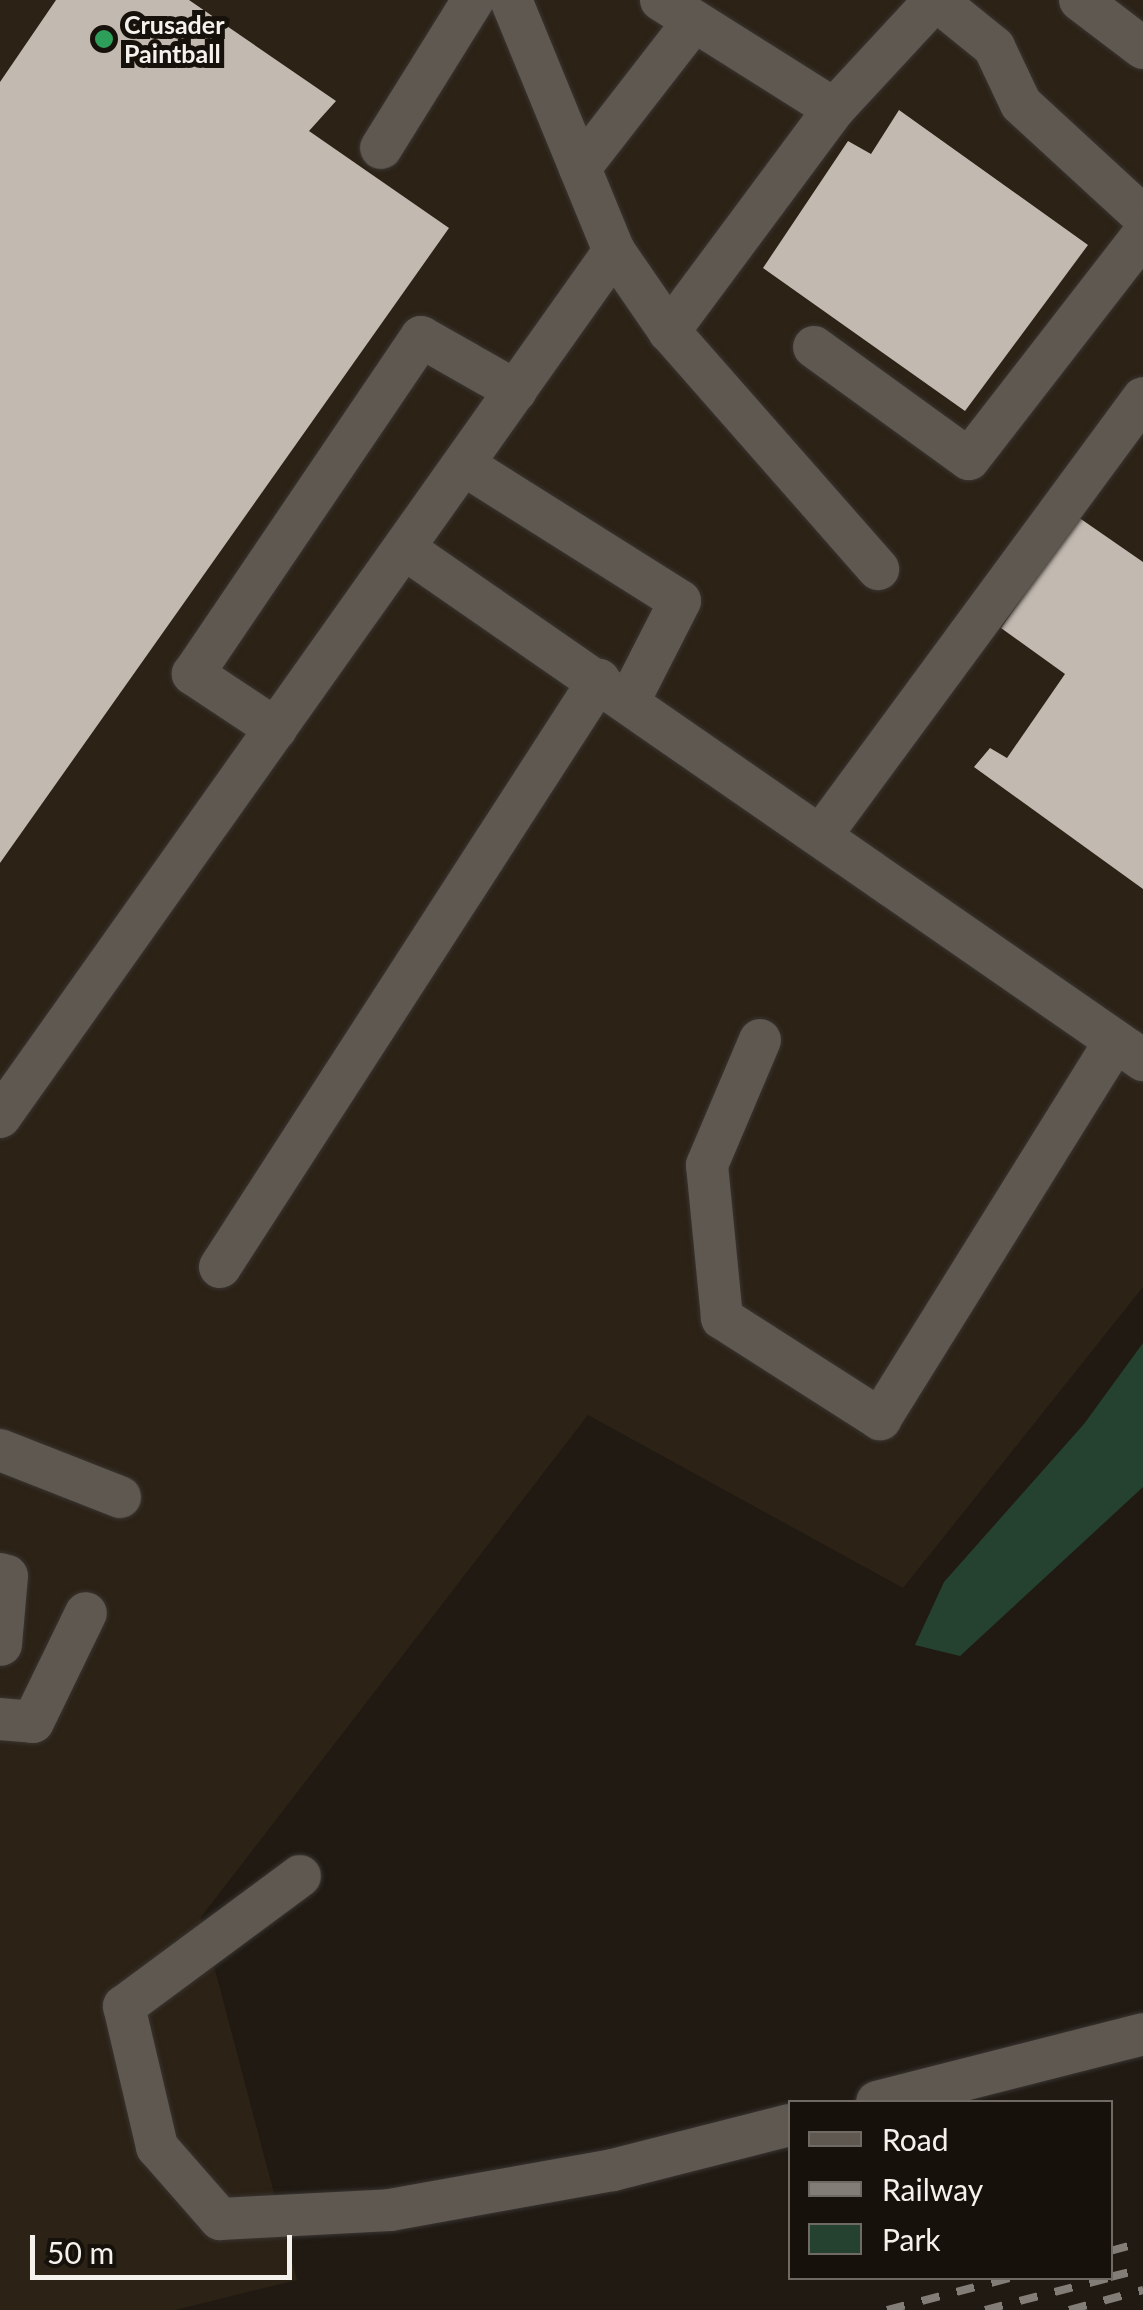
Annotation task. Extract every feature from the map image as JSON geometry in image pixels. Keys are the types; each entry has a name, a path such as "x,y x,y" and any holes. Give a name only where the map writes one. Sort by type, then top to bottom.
{"lane":[{"path":"381,148 472,0"},
{"path":"511,0 614,251 669,331 878,570"},
{"path":"669,331 834,109 935,0 994,47 1021,104 1143,216"},
{"path":"1080,0 1143,48"},
{"path":"580,168 677,10 834,109"},
{"path":"814,346 969,458 1143,235"},
{"path":"0,1117 614,251"},
{"path":"276,729 193,674 420,337 516,391"},
{"path":"822,834 1143,398"},
{"path":"220,1267 614,691 680,601 464,465"},
{"path":"405,548 822,834 1129,1051 880,1420 722,1318 707,1165 760,1040"},
{"path":"0,1450 120,1497"},
{"path":"0,1574 7,1576 2,1645"},
{"path":"0,1719 33,1722 86,1613"},
{"path":"300,1876 124,2006 156,2146 220,2219 390,2210 613,2170 788,2126"},
{"path":"885,2100 1143,2034"}],"shaded area":[{"path":"0,0 1143,0 1143,1287 903,1588 588,1415 201,1917 297,2280 175,2310 0,2310"}],"green space":[{"path":"1143,1343 1143,1487 960,1656 915,1645 944,1582 1084,1424"}],"building":[{"path":"56,0 189,0 336,101 309,131 449,228 0,863 0,82"},
{"path":"899,110 1088,245 965,411 763,268 848,141 871,154"},
{"path":"1078,517 1143,562 1143,889 974,767 990,748 1007,758 1065,674 1001,628"}],"railway":[{"path":"1113,2250 1143,2242"},
{"path":"1113,2276 1143,2269"},
{"path":"887,2310 1002,2280"},
{"path":"985,2310 1101,2280"},
{"path":"1069,2310 1143,2290"}],"place":[{"name":"Crusader Paintball","path":"104,39"}]}
